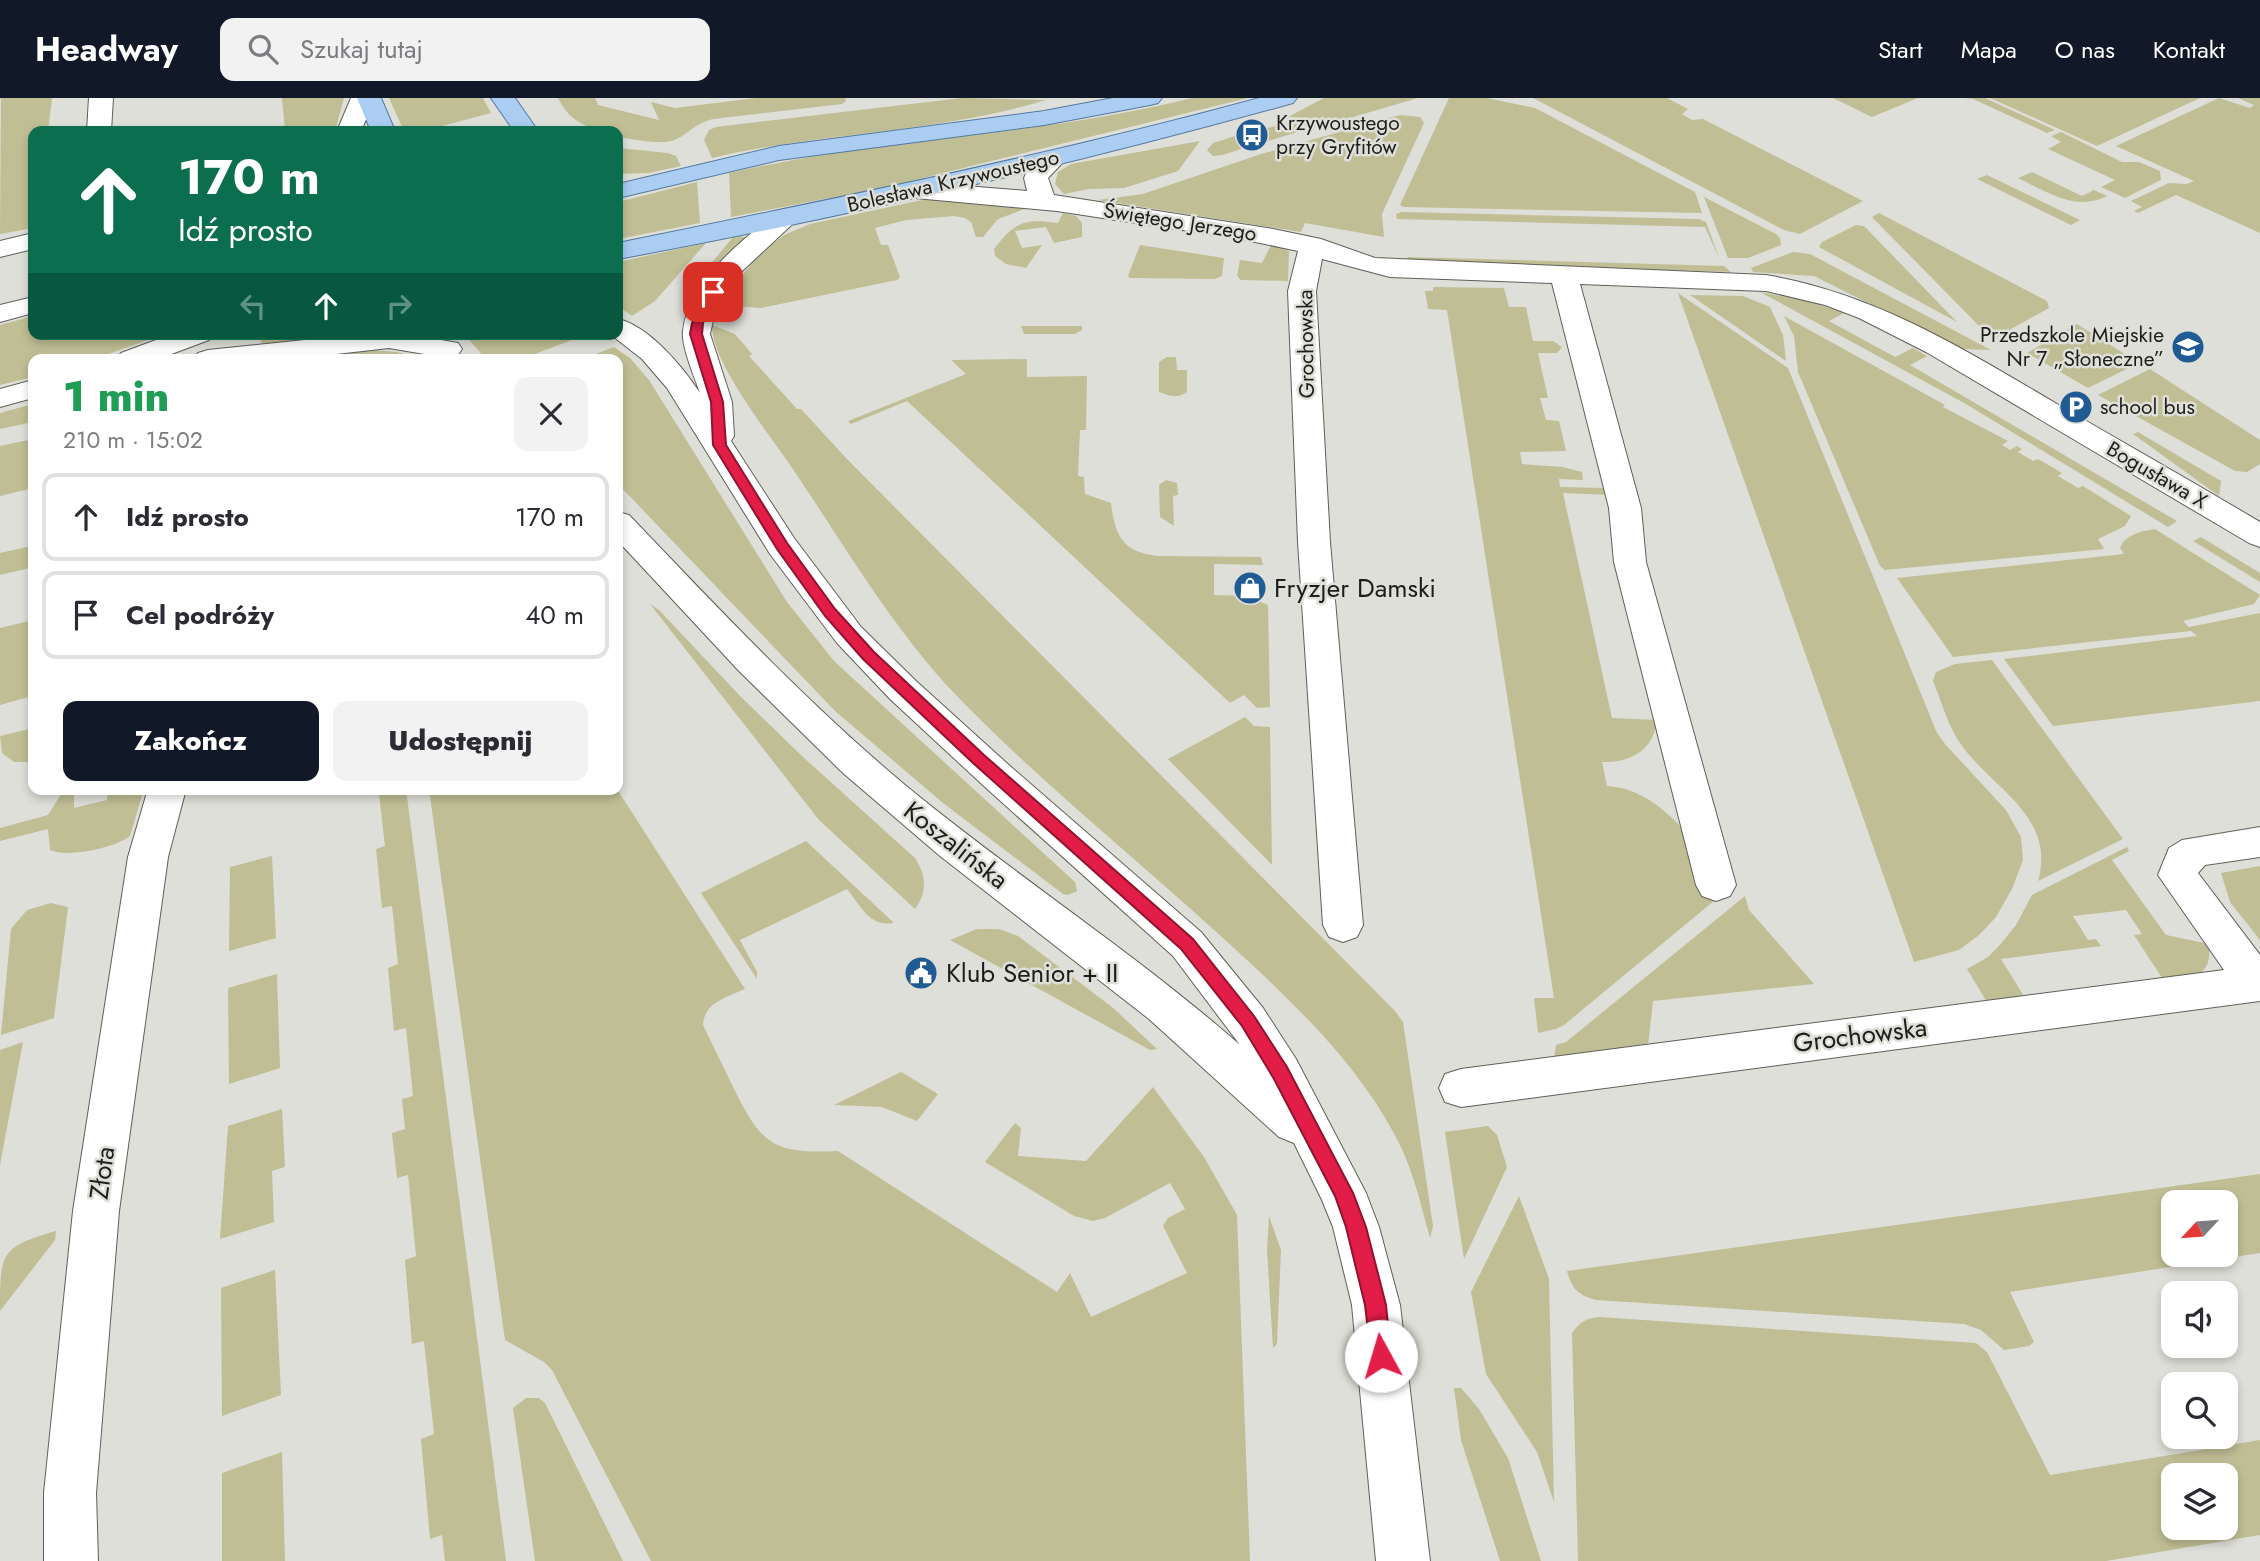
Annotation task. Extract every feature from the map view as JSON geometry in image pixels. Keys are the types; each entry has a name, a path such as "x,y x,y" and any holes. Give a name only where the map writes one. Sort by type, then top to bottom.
{"main road":[{"path":"369,98 381,126"},
{"path":"503,98 523,126"},
{"name":"Bolesława Krzywoustego","path":"623,190 779,153 1044,118 1150,98"},
{"name":"Bolesława Krzywoustego","path":"623,250 787,218 1055,158 1285,98"}],"street":[{"path":"99,126 101,98"},
{"path":"351,126 363,98"},
{"path":"1046,201 1040,194 1036,178 1039,171 1055,158"},
{"name":"Świętego Jerzego","path":"915,190 957,191 1046,201 1273,236 1312,245"},
{"path":"720,445 717,402 696,334 697,323 706,303 732,268 757,241 787,218"},
{"path":"0,249 28,242"},
{"name":"Grochowska","path":"1343,925 1315,555 1302,291 1312,245 1361,264 1390,269 1791,285"},
{"path":"1564,276 1625,508 1630,562 1716,885"},
{"name":"Bogusława X","path":"1791,285 1828,295 1895,326 1988,377 2260,536"},
{"path":"0,314 28,306"},
{"name":"Koszalińska","path":"623,331 642,344 670,372 720,445 782,546 830,613 859,645 979,759 1187,944 1248,1021 1281,1073 1343,1193 1356,1227 1376,1305 1403,1561"},
{"path":"145,354 183,340"},
{"path":"256,354 389,340 447,347"},
{"path":"0,398 28,390"},
{"name":"Koszalińska","path":"623,527 772,683 859,766 931,827 1223,1054 1317,1144"},
{"name":"Złota","path":"71,1561 70,1493 96,1211 148,857 165,795"},
{"path":"2258,983 2178,875 2183,859 2196,851 2260,842"},
{"name":"Grochowska","path":"1461,1088 2258,983"}],"green space":[{"path":"1,98 52,98 49,126 28,126 28,229 0,234"},
{"path":"282,98 344,98 336,126 285,126"},
{"path":"389,98 483,98 491,113 442,126 402,126"},
{"path":"558,98 595,98 598,105 659,120 651,102 675,108 756,98 845,98 846,101 842,104 713,119 674,140 656,142 623,138 623,126 582,124 563,107"},
{"path":"962,98 1046,100 964,119 754,149 712,158 704,140 709,130 716,127"},
{"path":"1192,98 1248,98 882,188 731,217 729,173 845,152 1077,121"},
{"path":"1324,98 1418,98 1343,120 1288,117"},
{"path":"1449,98 1487,98 1535,108 1695,192 1702,213 1403,207 1400,205"},
{"path":"1533,98 1667,98 1688,109 1682,114 1692,120 1703,119 1863,201 1800,234 1784,230"},
{"path":"1833,98 1918,98 1872,117"},
{"path":"1964,98 1985,98 2055,130 2047,133 1973,99"},
{"path":"1990,98 2200,98 2097,146"},
{"path":"2219,98 2250,108 2254,105 2238,98 2260,98 2260,233 2176,195 2138,213 2134,211 2142,207 2131,201 2169,183 2187,184 2194,181 2116,146"},
{"path":"1400,115 1420,117 1424,123 1382,214 1384,237 1305,223 1301,232 1098,200 1143,194 1261,154"},
{"path":"1291,123 1314,127 1222,155 1213,156 1207,150 1213,143 1235,136 1242,141 1267,134 1262,129"},
{"path":"2061,132 2122,162 2139,162 2160,171 2161,180 2125,198 2101,187 2115,180 2048,149 2061,142 2051,136"},
{"path":"1200,141 1178,171 1124,188 1089,189 1064,194 1055,184 1058,172 1071,164"},
{"path":"623,148 668,153 676,156 681,166 649,173 623,174"},
{"path":"2032,172 2082,196 2094,190 2107,196 2084,202 2062,198 2018,178"},
{"path":"1987,175 2080,220 2071,225 1977,179"},
{"path":"697,182 700,223 623,238 623,201"},
{"path":"1704,197 1776,234 1781,245 1748,258 1728,258"},
{"path":"943,198 1027,208 998,219 983,237 976,237 971,222 954,216 906,220 875,228 881,245 888,245 900,277 897,280 761,308 719,305 759,254 784,235 810,224"},
{"path":"1063,213 1076,216 1082,223 1082,237 1054,243 1046,227 1015,231 1022,248 1042,245 1026,268 1006,264 995,256 994,249 1008,233 1021,224 1037,221 1058,223"},
{"path":"1879,213 2047,301 2049,308 1995,338 1985,332 1872,217"},
{"path":"1396,214 1699,219 1706,222 1719,258 1705,227 1397,219"},
{"path":"1856,225 1864,226 1957,322 1819,247 1822,242"},
{"path":"733,237 745,238 694,301 687,300 685,295"},
{"path":"706,243 655,301 632,316 623,310 623,261"},
{"path":"1140,245 1224,258 1222,276 1215,279 1130,278 1128,276"},
{"path":"1271,245 1289,251 1288,281 1241,280 1237,276 1240,260 1262,263"},
{"path":"1793,252 1810,254 1991,350 1964,349 1946,342 1814,276 1753,272 1751,268"},
{"path":"1408,257 1724,266 1731,272 1427,263 1405,260"},
{"path":"1433,287 1504,288 1509,307 1526,307 1533,341 1553,341 1562,347 1557,353 1538,353 1548,398 1540,398 1546,420 1559,421 1566,451 1520,452 1522,464 1563,467 1582,472 1583,480 1559,479 1560,487 1604,488 1608,495 1563,493 1612,718 1657,720 1651,739 1639,753 1622,760 1602,762 1607,786 1627,790 1662,809 1692,838 1732,886 1564,1025 1538,1033 1534,998 1554,998 1447,310 1428,309 1425,291 1433,291"},
{"path":"1760,292 1812,302 1844,313 1829,321 1895,357 1913,348 1927,356 1910,365 2177,521 2168,527 1966,404"},
{"path":"1678,293 1788,368 1937,733 2006,810 2021,837 2023,860 2012,889 1996,917 1979,935 1959,950 1914,962"},
{"path":"1690,295 1743,296 1770,307 1783,335 1786,361"},
{"path":"1784,316 2008,441 2002,445 2010,450 2017,446 2022,449 2018,452 2033,461 2038,459 2062,473 2058,476 2078,488 2083,486 2131,516 2125,526 2098,539 2104,549 1885,570 1880,566 1798,372 1794,336"},
{"path":"28,317 28,340 148,340 108,354 28,354 28,378 0,385 0,325"},
{"path":"2077,324 2139,363 2088,388 2027,353"},
{"path":"712,325 735,334 752,354 749,356 797,409 801,409 846,458 1395,1011 1403,1022 1433,1226 1430,1238 1417,1190 1399,1143 1382,1112 1340,1055 1265,977 1017,755 931,668 866,580 753,413 720,356"},
{"path":"1021,326 1082,326 1082,330 1075,334 1024,334"},
{"path":"261,340 307,340 262,345"},
{"path":"469,340 572,340 534,354 482,354"},
{"path":"614,347 630,358 649,380 787,602 834,661 1075,882 1077,891 1063,894 943,803 835,711 623,489 623,354 596,354"},
{"path":"369,350 404,354 331,354"},
{"path":"1167,357 1176,357 1177,370 1187,370 1187,392 1180,396 1159,392 1159,362"},
{"path":"1027,359 1027,377 1087,376 1086,430 1080,430 1078,476 1084,477 1085,494 1111,503 1118,533 1129,547 1159,556 1261,557 1263,565 1214,564 1214,595 1246,596 1268,605 1270,707 1257,708 1244,695 1230,703 907,401 851,424 848,421 966,374 951,360"},
{"path":"2150,369 2260,440 2260,464 2247,472 2235,471 2098,395"},
{"path":"28,405 28,423 0,429 0,413"},
{"path":"2138,432 2221,481 2219,496 2133,434"},
{"path":"28,440 28,489 0,496 0,446"},
{"path":"1166,480 1177,483 1178,495 1173,496 1174,526 1160,517 1159,485"},
{"path":"2155,529 2260,595 2254,604 2183,621 2189,627 2260,613 2260,701 2053,726 2004,659 2197,636 2191,631 1953,657 1897,578 2124,554 2120,548 2126,540 2139,532"},
{"path":"2201,537 2260,573 2260,582 2193,541"},
{"path":"28,547 28,568 0,575 0,553"},
{"path":"650,604 659,610 741,697 803,757 915,858 921,871 924,890 915,909 819,820"},
{"path":"28,621 28,697 0,705 0,628"},
{"path":"1992,660 2123,839 2038,881 2041,858 2038,837 2017,803 1971,757 1958,740 1933,681 1936,672 1955,664"},
{"path":"1245,717 1254,726 1270,727 1272,865 1168,759"},
{"path":"28,729 28,762 14,762 2,753 0,736"},
{"path":"60,795 74,795 74,808 107,800 107,795 142,795 130,836 103,848 68,853 50,850 48,829 0,841 0,828 48,815"},
{"path":"379,795 407,795 506,1561 445,1561 442,1535 430,1539 421,1439 434,1434 424,1341 412,1344 405,1260 416,1256 408,1175 397,1178 392,1133 405,1129 402,1099 413,1096 406,1028 394,1031 388,968 398,964 392,906 382,908 376,849 385,846"},
{"path":"430,795 621,795 745,989 712,1006 704,1017 703,1025 736,1093 764,1136 786,1148 800,1151 838,1151 1057,1292 1070,1273 1091,1317 1187,1273 1163,1226 1168,1218 1185,1209 1170,1183 1105,1218 1093,1221 1074,1216 985,1162 1015,1123 1021,1128 1018,1156 1086,1161 1153,1087 1204,1157 1237,1215 1250,1561 651,1561 552,1370 544,1362 505,1340"},
{"path":"806,841 894,923 878,922 866,914 847,889 740,940 757,972 757,979 701,893"},
{"path":"2127,847 2129,851 2112,860 2166,935 2209,944 2209,956 2203,970 2191,977 2164,981 2134,935 2142,934 2126,910 2073,916 2088,940 2096,939 2101,946 2001,959 2025,998 1987,1002 1967,969 1988,957 1999,946 2016,925 2032,895"},
{"path":"272,856 276,938 229,951 230,867"},
{"path":"2260,866 2260,940 2230,902 2221,873"},
{"path":"1745,896 1749,910 1814,984 1653,1001 1648,1046 1554,1058 1556,1045 1566,1042"},
{"path":"51,903 68,907 54,1018 1,1035 11,929 27,910"},
{"path":"977,929 999,929 1018,936 1112,1007 1157,1049 1150,1050 950,940"},
{"path":"277,974 280,1068 229,1084 228,988"},
{"path":"23,1042 0,1165 0,1050"},
{"path":"901,1072 938,1094 917,1121 882,1107 834,1105"},
{"path":"282,1109 285,1167 272,1171 274,1222 220,1239 228,1126"},
{"path":"1488,1126 1497,1135 1507,1167 1464,1259 1445,1132"},
{"path":"2260,1174 2260,1253 2238,1256 2238,1190 2161,1190 2161,1267 2170,1267 2010,1292 2034,1342 2029,1346 2004,1350 1981,1330 1964,1324 1596,1300 1585,1296 1571,1282 1567,1271"},
{"path":"1519,1196 1549,1279 1554,1502 1537,1452 1486,1374 1471,1292"},
{"path":"1269,1216 1281,1250 1277,1344 1273,1348 1267,1250"},
{"path":"56,1231 55,1240 0,1311 1,1276 7,1255 24,1242"},
{"path":"275,1270 281,1395 222,1416 221,1288"},
{"path":"1600,1317 1976,1343 1987,1352 2050,1475 2206,1449 2238,1449 2238,1444 2260,1440 2260,1535 2238,1539 2238,1463 2161,1463 2161,1540 2230,1540 2106,1561 1578,1561 1572,1333 1584,1321"},
{"path":"1454,1388 1461,1388 1479,1409 1508,1458 1541,1561 1500,1561 1461,1440"},
{"path":"526,1398 539,1398 545,1403 623,1561 535,1561 513,1408"},
{"path":"282,1452 285,1561 222,1561 222,1473"}],"place":[{"name":"Krzywoustego przy Gryfitów","path":"1252,135"},
{"name":"Przedszkole Miejskie Nr 7 „Słoneczne”","path":"2188,347"},
{"name":"school bus","path":"2076,407"},
{"name":"Fryzjer Damski","path":"1250,588"},
{"name":"Klub Senior + II","path":"921,973"}],"route":[{"path":"713,292 697,323 696,334 717,402 720,445 782,546 813,591 849,635 979,759 1187,944 1248,1021 1281,1073 1343,1193 1356,1227 1376,1305 1381,1356"}]}
